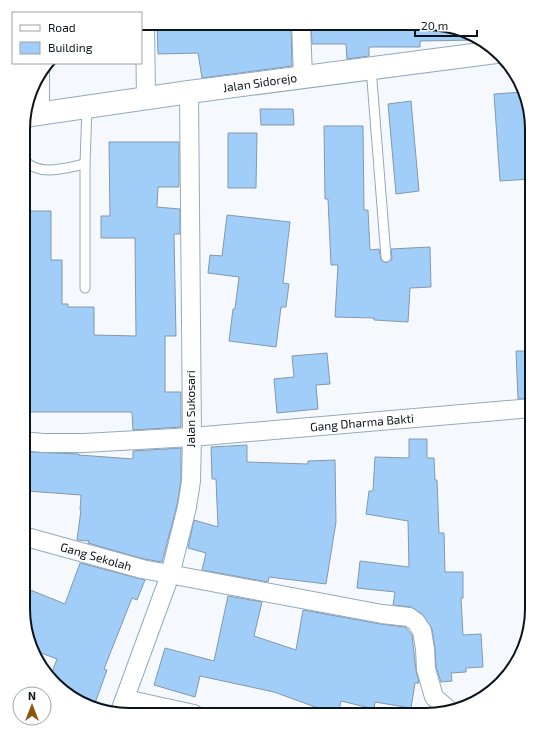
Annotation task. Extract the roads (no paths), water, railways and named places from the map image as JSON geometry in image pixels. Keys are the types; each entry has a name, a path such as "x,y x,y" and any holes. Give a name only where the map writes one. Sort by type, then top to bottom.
{"street":[{"path":"145,30 146,98"},
{"path":"300,30 303,77"},
{"name":"Jalan Sidorejo","path":"32,115 189,92 489,53"},
{"name":"Jalan Sukosari","path":"122,706 170,575 187,507 191,481 192,437 189,92"},
{"path":"32,115 36,96"},
{"name":"Gang Dharma Bakti","path":"30,442 84,443 192,437 525,409"},
{"name":"Gang Sekolah","path":"30,538 142,569 170,575 409,618 416,622 422,631 426,669 434,696 445,706"},
{"path":"122,706 140,708"}],"lane":[{"path":"371,68 386,257"},
{"path":"85,288 85,164 87,107"},
{"path":"30,166 40,170 51,170 85,164"}]}
